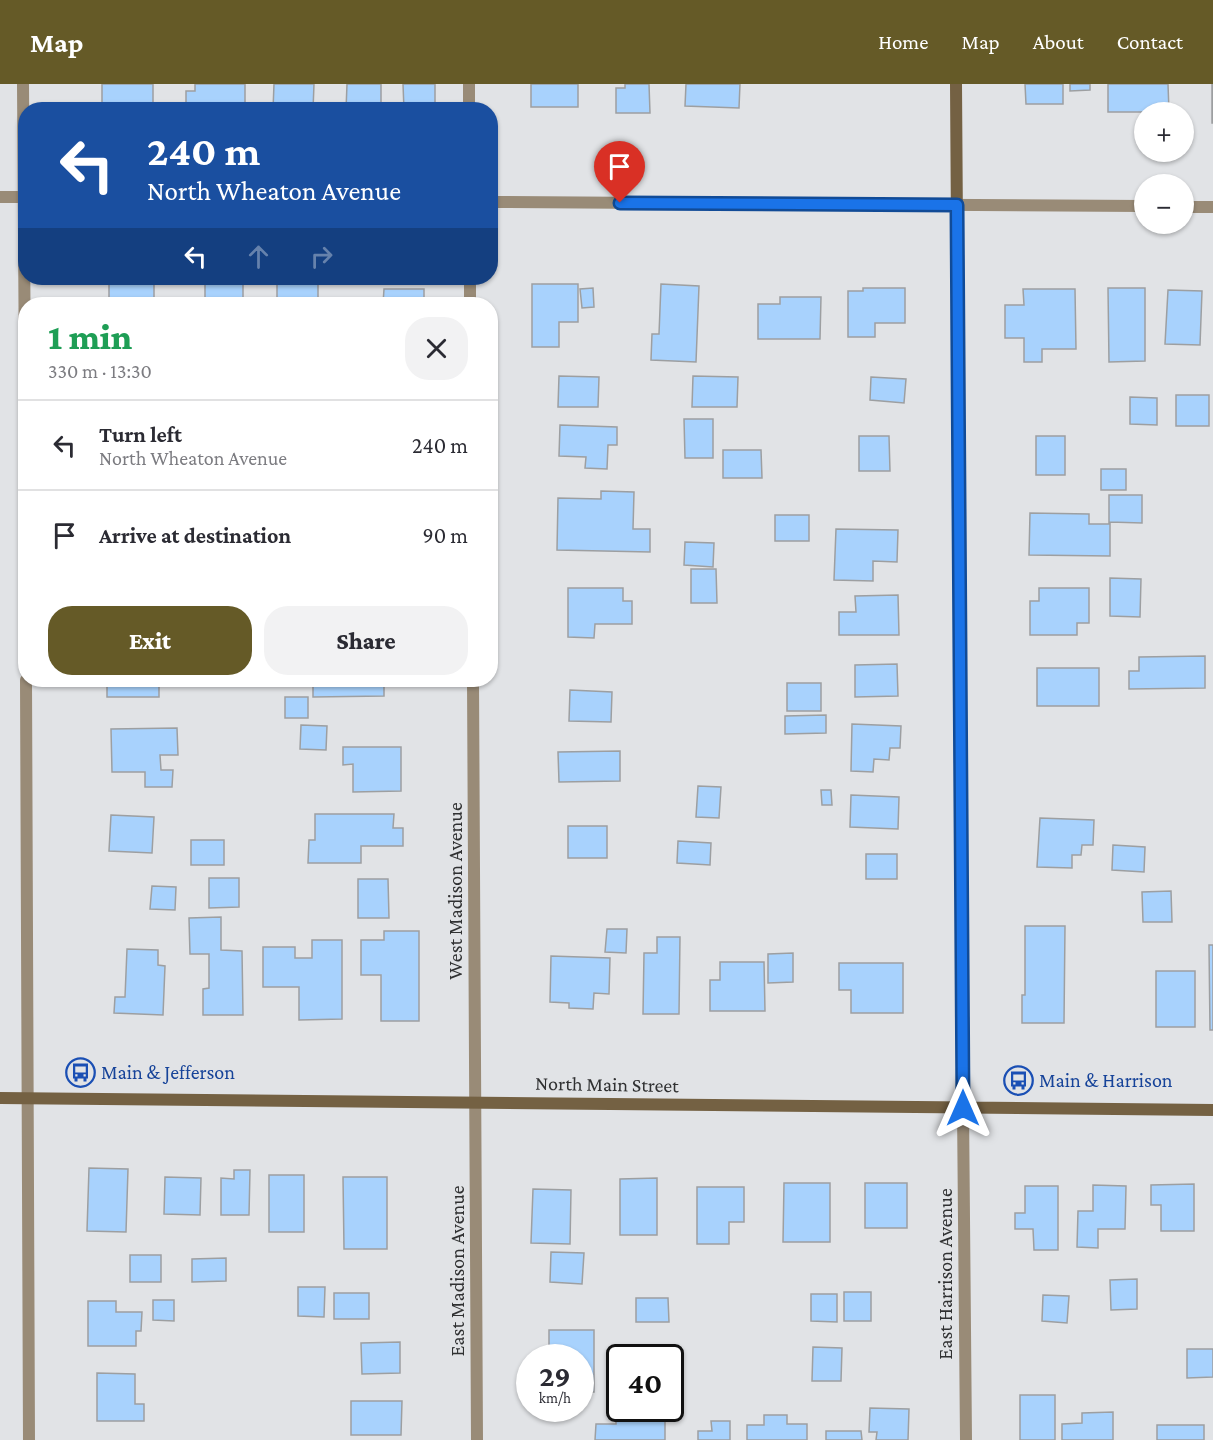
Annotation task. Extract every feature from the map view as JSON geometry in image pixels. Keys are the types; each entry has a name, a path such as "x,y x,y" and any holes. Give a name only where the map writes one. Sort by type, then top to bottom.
{"street":[{"path":"23,84 23,102"},
{"path":"469,84 469,102"},
{"path":"956,84 963,1108"},
{"path":"0,197 18,197"},
{"path":"498,202 1134,206"},
{"path":"1194,207 1213,207"},
{"path":"26,687 29,1440"},
{"name":"West Madison Avenue","path":"473,687 476,1102"},
{"name":"North Main Street","path":"0,1098 1213,1110"},
{"name":"East Madison Avenue","path":"476,1102 477,1440"},
{"name":"East Harrison Avenue","path":"963,1108 966,1440"}],"building":[{"path":"102,84 153,84 153,102 102,102"},
{"path":"195,84 245,84 245,102 186,102 186,91 195,91"},
{"path":"274,84 314,84 313,102 273,102"},
{"path":"347,84 381,84 381,102 346,102"},
{"path":"403,84 435,84 435,102 404,102"},
{"path":"531,84 578,84 578,107 531,107"},
{"path":"625,84 649,84 650,113 616,113 616,88 625,88"},
{"path":"686,84 740,84 739,108 685,106"},
{"path":"1025,84 1063,84 1063,104 1026,104"},
{"path":"1070,84 1090,84 1090,90 1070,91"},
{"path":"1108,84 1168,84 1169,102 1134,102 1134,112 1108,112"},
{"path":"1213,84 1213,123 1212,123"},
{"path":"532,284 578,284 578,322 559,322 559,347 532,347"},
{"path":"661,284 699,286 696,362 651,360 652,334 659,334"},
{"path":"109,285 154,285 154,297 109,297"},
{"path":"205,285 243,285 243,297 205,297"},
{"path":"277,285 318,285 318,297 277,297"},
{"path":"593,288 594,307 582,308 580,289"},
{"path":"863,288 905,288 905,323 875,323 875,337 848,337 848,291 863,291"},
{"path":"1108,288 1145,288 1145,361 1109,362"},
{"path":"384,289 424,289 424,297 383,297"},
{"path":"1023,289 1075,289 1076,349 1042,349 1042,362 1024,362 1024,338 1005,338 1005,305 1024,305"},
{"path":"1168,290 1202,291 1200,345 1165,344"},
{"path":"780,297 821,297 820,339 758,339 758,304 780,304"},
{"path":"559,376 599,377 598,407 558,407"},
{"path":"693,376 738,377 737,407 692,407"},
{"path":"871,377 906,379 904,403 870,400"},
{"path":"1176,395 1209,395 1209,426 1176,426"},
{"path":"1130,397 1157,398 1157,425 1130,424"},
{"path":"684,419 713,419 713,458 685,458"},
{"path":"560,425 617,427 617,445 608,445 607,469 585,468 586,457 559,456"},
{"path":"859,436 889,436 890,471 859,471"},
{"path":"1036,436 1065,436 1065,475 1036,475"},
{"path":"723,450 761,450 762,478 723,478"},
{"path":"1101,469 1126,469 1126,490 1101,490"},
{"path":"601,491 634,492 633,529 650,529 650,552 557,550 558,498 601,499"},
{"path":"1109,495 1142,495 1142,523 1110,522 1110,556 1029,555 1030,513 1089,514 1089,524 1109,524"},
{"path":"775,515 809,515 809,541 775,541"},
{"path":"836,529 898,530 897,562 873,561 873,581 834,580"},
{"path":"685,542 714,543 713,567 684,565"},
{"path":"691,569 716,569 717,603 691,603"},
{"path":"1110,578 1141,579 1140,617 1110,616"},
{"path":"568,588 623,588 623,601 632,601 632,624 595,624 594,638 568,637"},
{"path":"1039,588 1089,588 1089,623 1077,623 1077,635 1030,635 1030,601 1039,601"},
{"path":"898,595 899,635 839,635 839,612 856,612 855,596"},
{"path":"1205,656 1205,688 1129,689 1129,671 1139,671 1139,657"},
{"path":"897,664 898,696 855,697 855,665"},
{"path":"1037,668 1099,668 1099,706 1037,706"},
{"path":"787,683 821,683 821,711 787,711"},
{"path":"107,687 159,687 159,697 107,697"},
{"path":"313,687 384,687 384,696 313,697"},
{"path":"570,690 612,692 611,722 569,721"},
{"path":"285,697 308,697 308,718 285,718"},
{"path":"826,715 826,733 785,734 785,716"},
{"path":"852,724 901,726 900,748 890,748 889,760 874,759 873,772 851,771"},
{"path":"301,725 327,726 326,750 300,749"},
{"path":"177,728 178,755 160,755 161,770 173,770 172,787 145,787 145,772 112,772 111,729"},
{"path":"343,747 401,747 401,791 353,792 353,764 343,765"},
{"path":"620,751 620,781 559,782 558,752"},
{"path":"698,786 721,787 719,818 696,817"},
{"path":"821,790 831,790 832,805 822,805"},
{"path":"851,795 899,797 898,829 850,827"},
{"path":"315,814 394,814 393,828 403,828 403,846 361,846 361,863 308,863 309,840 315,840"},
{"path":"111,815 154,817 152,853 109,851"},
{"path":"1040,818 1094,820 1093,845 1082,845 1081,855 1072,855 1072,868 1037,867"},
{"path":"568,826 607,826 607,858 568,858"},
{"path":"191,840 224,840 224,865 191,865"},
{"path":"678,841 711,843 710,865 677,863"},
{"path":"1113,845 1145,847 1144,872 1112,870"},
{"path":"866,854 897,854 897,879 866,879"},
{"path":"209,878 239,878 239,907 209,908"},
{"path":"358,879 388,879 389,918 358,918"},
{"path":"152,886 176,887 175,910 150,909"},
{"path":"1171,891 1172,922 1143,922 1142,892"},
{"path":"221,917 221,950 242,951 243,1015 203,1015 203,989 209,988 209,954 190,954 189,918"},
{"path":"1025,926 1065,926 1064,1023 1022,1023 1022,995 1025,995"},
{"path":"607,929 627,929 626,953 605,952"},
{"path":"384,931 419,931 419,1021 381,1021 381,975 361,975 361,940 384,940"},
{"path":"657,937 680,937 679,1014 643,1014 644,953 657,953"},
{"path":"312,940 342,940 342,1019 299,1020 299,987 263,987 263,947 295,947 295,958 312,958"},
{"path":"1209,945 1213,945 1213,1030 1210,1030"},
{"path":"127,949 158,950 158,965 165,966 163,1015 114,1013 115,997 125,997"},
{"path":"793,953 793,982 768,983 768,954"},
{"path":"551,956 610,958 609,994 594,993 593,1009 569,1008 569,1003 550,1002"},
{"path":"720,962 764,962 765,1011 710,1011 710,980 720,980"},
{"path":"839,963 903,963 903,1013 851,1013 851,990 839,990"},
{"path":"1156,971 1195,971 1195,1027 1156,1027"},
{"path":"89,1168 128,1169 126,1232 87,1231"},
{"path":"234,1170 250,1170 249,1215 221,1215 221,1178 234,1179"},
{"path":"269,1175 304,1175 304,1232 269,1232"},
{"path":"165,1177 201,1178 200,1215 164,1214"},
{"path":"343,1177 387,1177 387,1249 344,1249"},
{"path":"657,1178 657,1235 620,1235 620,1179"},
{"path":"784,1183 830,1183 830,1242 783,1242"},
{"path":"865,1183 907,1183 907,1228 865,1228"},
{"path":"1194,1184 1194,1231 1161,1231 1161,1205 1151,1205 1151,1185"},
{"path":"1093,1185 1126,1186 1125,1229 1098,1229 1098,1248 1077,1247 1078,1211 1093,1211"},
{"path":"1025,1186 1058,1186 1058,1250 1034,1250 1033,1229 1015,1229 1015,1213 1025,1213"},
{"path":"697,1187 744,1187 744,1222 729,1222 729,1244 697,1244"},
{"path":"533,1189 571,1190 570,1244 531,1243"},
{"path":"551,1252 584,1253 582,1284 550,1282"},
{"path":"130,1255 161,1255 161,1282 130,1282"},
{"path":"226,1258 226,1281 192,1282 192,1259"},
{"path":"1137,1279 1137,1309 1111,1310 1110,1280"},
{"path":"298,1287 325,1287 324,1317 298,1316"},
{"path":"844,1292 871,1292 871,1321 844,1321"},
{"path":"334,1293 369,1293 369,1319 334,1319"},
{"path":"811,1294 837,1294 837,1322 811,1321"},
{"path":"1043,1295 1069,1296 1067,1323 1042,1321"},
{"path":"636,1298 668,1298 669,1322 636,1322"},
{"path":"153,1300 174,1300 174,1321 153,1320"},
{"path":"88,1301 116,1301 116,1312 142,1312 141,1331 136,1331 136,1346 88,1346"},
{"path":"549,1330 594,1330 594,1344 549,1344"},
{"path":"400,1342 400,1373 362,1374 361,1343"},
{"path":"813,1347 842,1348 841,1381 812,1381"},
{"path":"1187,1349 1213,1349 1213,1377 1187,1378"},
{"path":"97,1373 135,1374 135,1404 144,1404 144,1421 97,1421"},
{"path":"1020,1395 1055,1395 1055,1440 1020,1440"},
{"path":"351,1401 402,1401 401,1435 351,1435"},
{"path":"870,1408 909,1409 908,1440 876,1440 877,1432 869,1432"},
{"path":"1113,1412 1113,1440 1062,1440 1062,1424 1082,1423 1082,1413"},
{"path":"764,1415 787,1415 787,1424 807,1424 807,1440 747,1440 747,1425 764,1425"},
{"path":"711,1421 730,1421 730,1440 698,1440 698,1431 712,1431"},
{"path":"616,1422 665,1422 665,1440 595,1440 596,1424 616,1424"},
{"path":"1157,1425 1204,1425 1204,1440 1157,1440"},
{"path":"826,1431 861,1431 862,1440 826,1440"}],"place":[{"name":"Main & Jefferson","path":"80,1072"},
{"name":"Main & Harrison","path":"1018,1080"}],"route":[{"path":"620,203 957,205 963,1108"}]}
